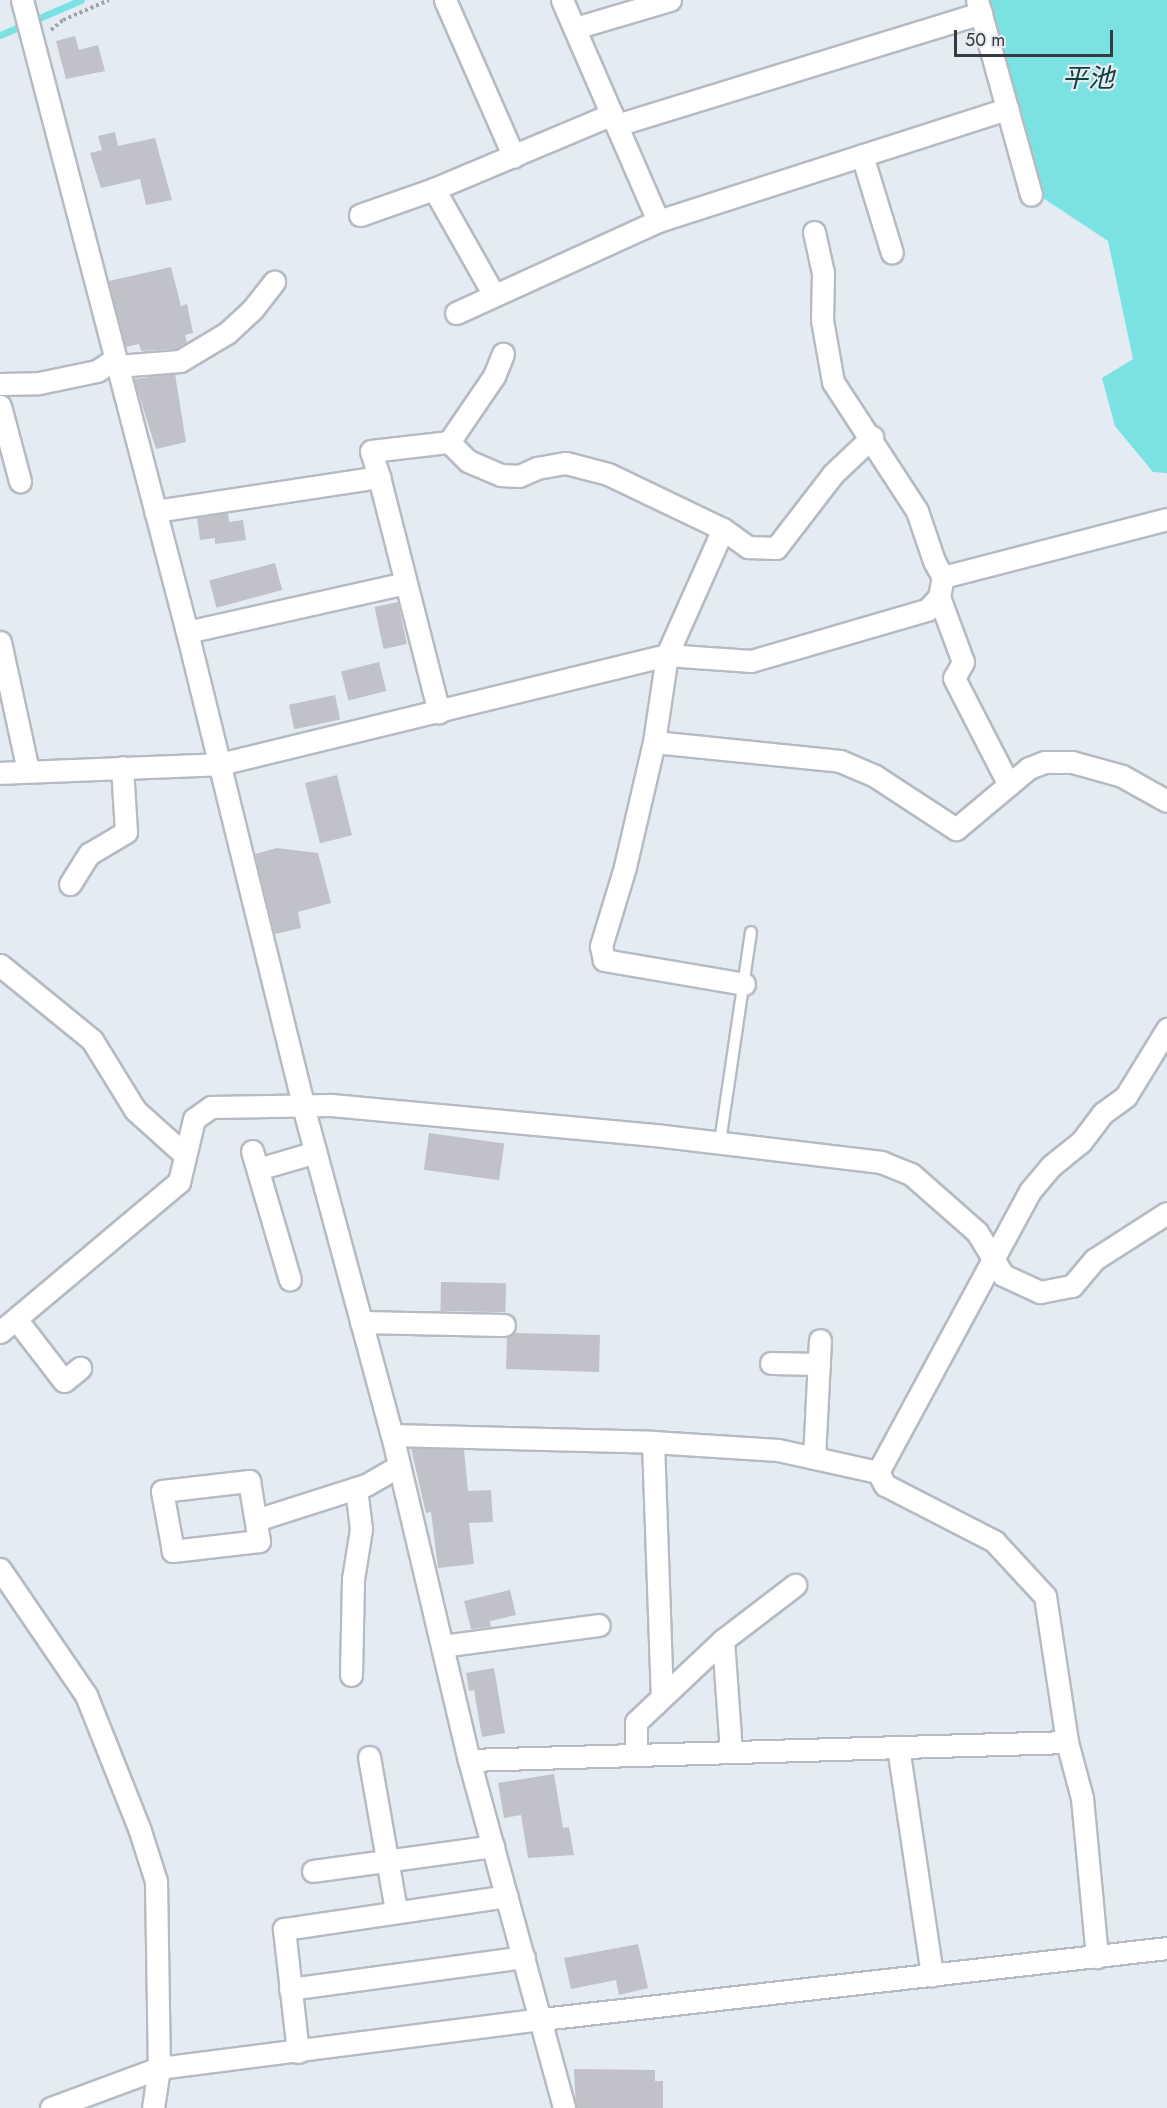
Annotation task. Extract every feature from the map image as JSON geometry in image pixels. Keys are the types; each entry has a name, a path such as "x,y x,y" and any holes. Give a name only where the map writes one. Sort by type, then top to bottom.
{"street":[{"path":"445,0 514,157"},
{"path":"562,0 658,221"},
{"path":"575,28 670,0"},
{"path":"23,3 187,632 303,1106 392,1435 469,1760 542,2019 564,2108"},
{"path":"360,215 434,189 614,119 979,6 1031,195"},
{"path":"456,313 658,221 1007,109"},
{"path":"862,155 892,253"},
{"path":"434,189 494,295"},
{"path":"814,232 823,273 822,320 832,382 872,437 917,511 963,662 954,678 1009,785"},
{"path":"0,384 39,383 97,371 116,363 180,361 226,333 252,310 274,282"},
{"path":"439,712 371,451 449,442 494,376 503,354"},
{"path":"0,406 20,482"},
{"path":"449,442 468,460 501,475 519,476 537,468 566,463 608,474 723,529 748,547 776,548 833,474 872,437"},
{"path":"155,511 379,477"},
{"path":"0,773 28,770 220,764 667,655 751,661 927,610 941,587 1167,519"},
{"path":"723,529 667,655 654,742 625,867 600,946 604,960 744,984"},
{"path":"187,632 406,583"},
{"path":"0,642 28,770"},
{"path":"654,742 840,761 875,776 956,829 1029,768 1045,762 1072,762 1122,776 1167,801"},
{"path":"70,884 89,854 126,832 122,768"},
{"path":"0,965 47,999 92,1040 135,1110 183,1154"},
{"path":"878,1472 1030,1191 1051,1166 1081,1142 1103,1113 1126,1096 1167,1029"},
{"path":"81,1368 64,1380 8,1325 167,1195 179,1182 183,1154 194,1119 210,1107 331,1105 720,1142 881,1162 911,1174 977,1232 1003,1275 1040,1292 1057,1291 1072,1286 1095,1259 1167,1213"},
{"path":"290,1280 255,1160 316,1152"},
{"path":"361,1322 504,1325"},
{"path":"814,1458 820,1340"},
{"path":"771,1363 819,1364"},
{"path":"392,1435 653,1442 778,1450 878,1472 885,1485 994,1541 1045,1596 1067,1742 1082,1798 1097,1957"},
{"path":"653,1442 662,1696"},
{"path":"256,1520 356,1488 399,1466"},
{"path":"249,1481 256,1520 259,1541 173,1551 162,1491 249,1481"},
{"path":"351,1675 353,1579 361,1529 356,1488"},
{"path":"0,1569 86,1695 140,1831 156,1881 159,2068 153,2108"},
{"path":"636,1755 636,1722 723,1640 795,1586"},
{"path":"442,1646 599,1625"},
{"path":"723,1640 731,1752"},
{"path":"469,1760 1067,1742"},
{"path":"898,1747 932,1976"},
{"path":"369,1757 396,1910"},
{"path":"313,1871 493,1846"},
{"path":"298,2052 284,1929 396,1910 507,1896"},
{"path":"51,2108 159,2068 542,2019 1167,1948"},
{"path":"290,1989 524,1957"}],"lane":[{"path":"720,1142 751,932"}],"path":[{"path":"35,52 50,30 63,20 109,0"}],"water":[{"name":"平池","path":"983,0 1167,0 1167,473 1153,472 1115,426 1102,378 1133,359 1108,241 1037,194"}],"building":[{"path":"75,36 79,50 98,45 105,71 66,79 56,41"},
{"path":"115,132 118,146 155,138 172,200 146,205 140,179 101,188 90,153 102,150 98,136"},
{"path":"171,267 181,306 187,304 193,333 185,335 187,342 176,349 141,351 139,344 126,347 109,281"},
{"path":"175,374 186,442 156,449 134,379"},
{"path":"228,513 229,522 243,520 246,540 215,544 215,538 200,540 197,518"},
{"path":"275,563 282,590 217,608 209,581"},
{"path":"398,602 407,644 383,649 375,607"},
{"path":"379,662 386,691 348,701 341,671"},
{"path":"335,695 340,719 294,729 289,705"},
{"path":"337,775 352,835 320,843 305,783"},
{"path":"277,848 318,853 331,903 298,912 301,928 275,934 255,854"},
{"path":"429,1133 504,1144 499,1180 424,1170"},
{"path":"441,1282 506,1283 505,1312 440,1311"},
{"path":"513,1333 600,1335 599,1372 506,1369 507,1337"},
{"path":"411,1448 464,1450 468,1491 491,1490 493,1522 469,1523 474,1564 438,1568 431,1512 426,1513"},
{"path":"510,1590 516,1615 490,1621 491,1627 471,1629 464,1601"},
{"path":"494,1668 505,1733 482,1737 474,1690 469,1691 466,1673"},
{"path":"554,1774 563,1828 569,1827 574,1855 528,1858 521,1815 504,1818 498,1783"},
{"path":"638,1944 648,1988 619,1995 616,1980 571,1989 564,1958"},
{"path":"574,2069 655,2070 655,2081 663,2081 663,2108 576,2108"}],"waterway":[{"path":"0,35 81,0"}]}
